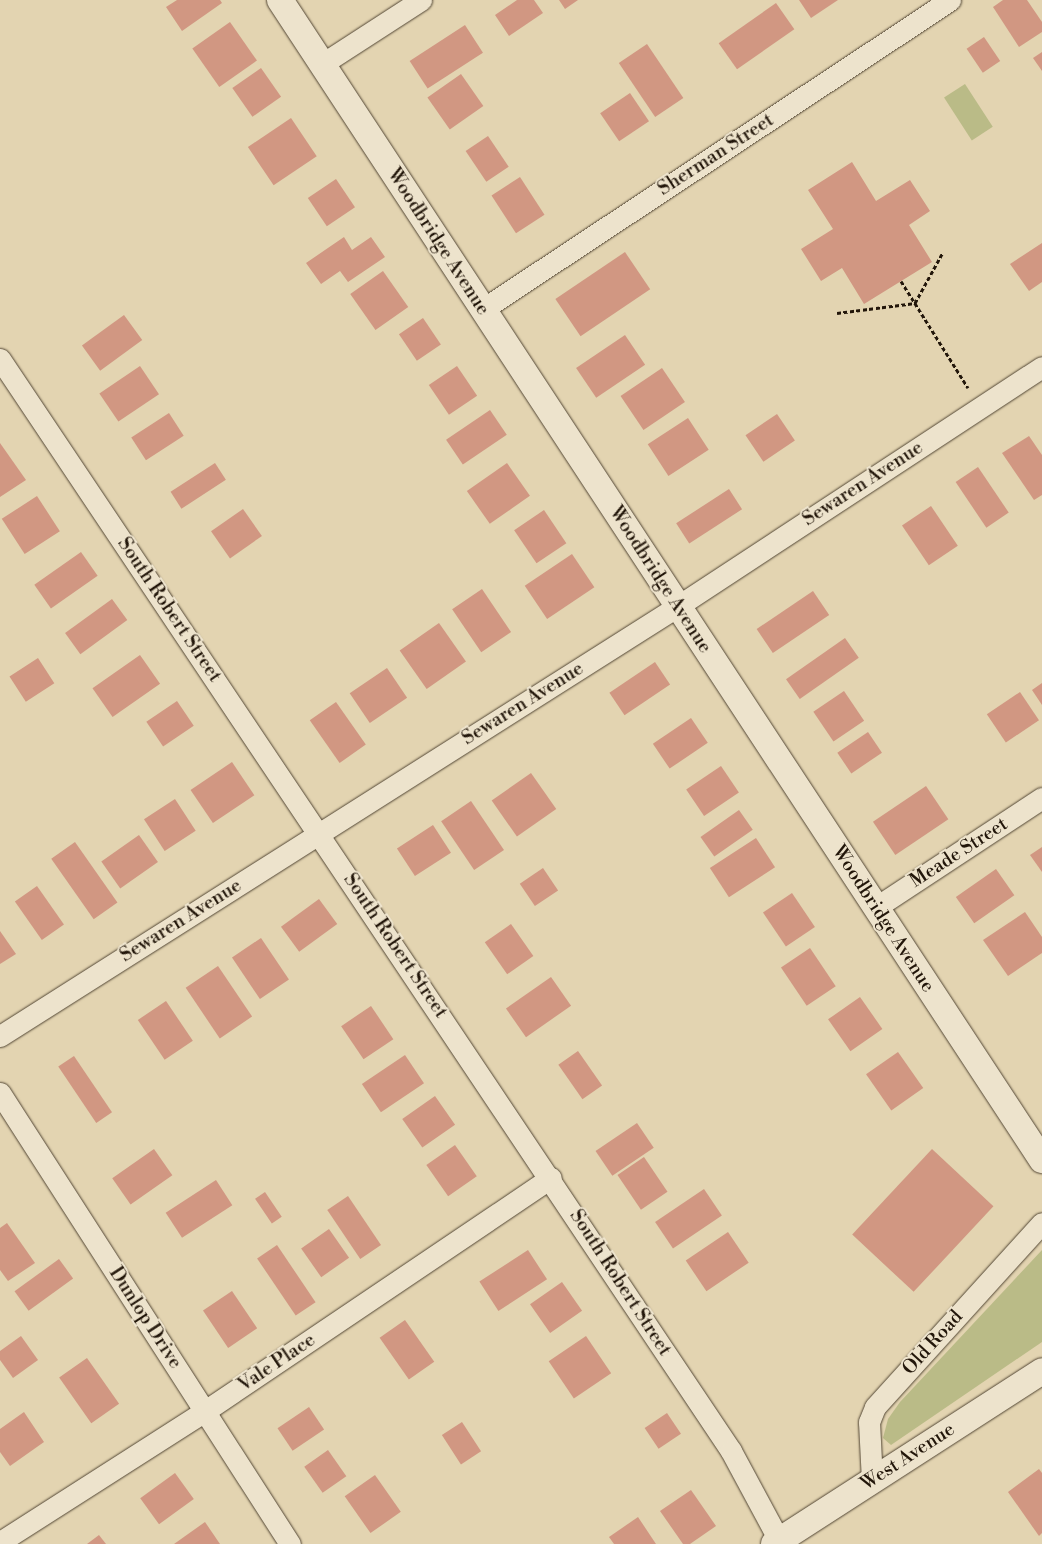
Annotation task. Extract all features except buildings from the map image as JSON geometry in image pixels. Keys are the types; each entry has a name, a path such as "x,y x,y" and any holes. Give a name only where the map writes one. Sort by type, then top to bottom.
{"street":[{"name":"Woodbridge Avenue","path":"280,0 1042,1160"},
{"path":"322,64 421,0"},
{"name":"Sherman Street","path":"482,309 950,0"},
{"name":"South Robert Street","path":"0,359 551,1178 731,1451 777,1542"},
{"name":"Sewaren Avenue","path":"0,1036 678,606 1042,367"},
{"name":"Meade Street","path":"875,908 1042,798"},
{"name":"Dunlop Drive","path":"0,1093 290,1544"},
{"name":"Vale Place","path":"0,1542 205,1411 551,1178"},
{"name":"Old Road","path":"872,1480 869,1422 875,1407 1042,1223"},
{"name":"West Avenue","path":"777,1542 1042,1371"}],"path":[{"path":"915,303 943,252"},
{"path":"901,281 980,408"},
{"path":"838,314 915,303"}],"green space":[{"path":"965,84 993,127 972,140 944,98"},
{"path":"1042,1250 1042,1342 891,1445 883,1438 888,1419 900,1402"}]}
